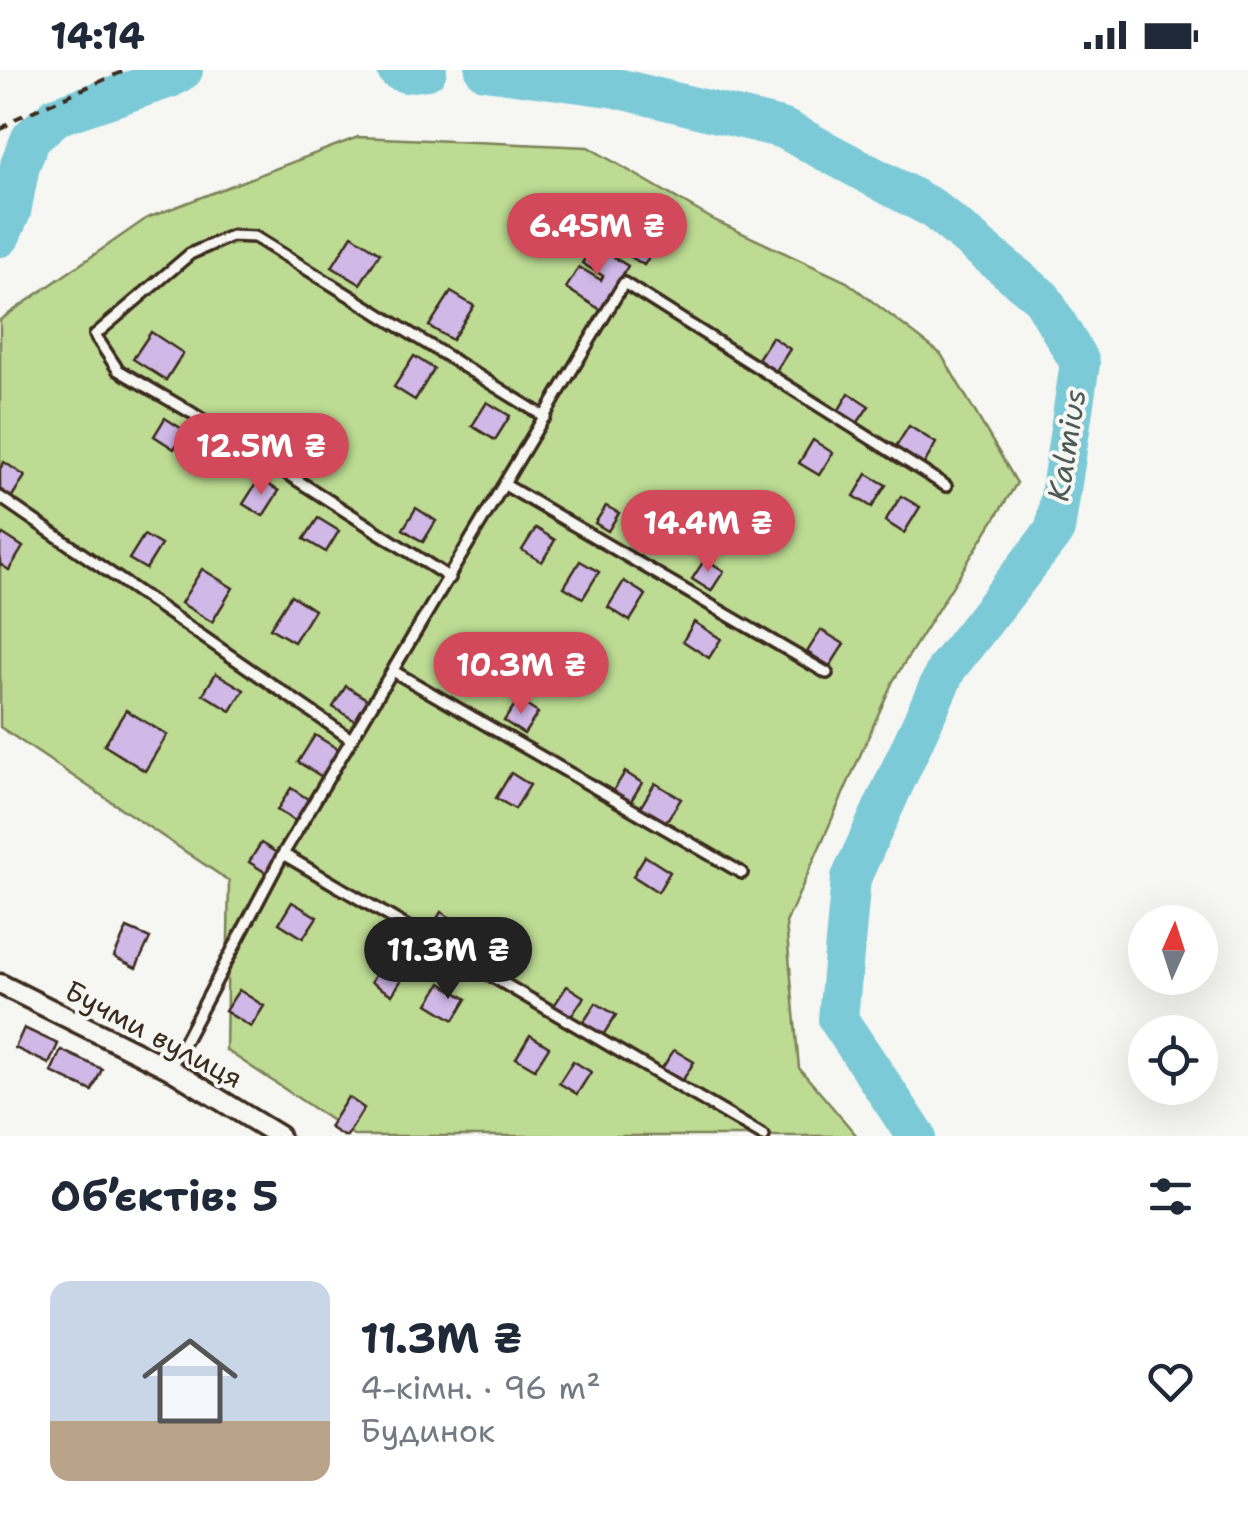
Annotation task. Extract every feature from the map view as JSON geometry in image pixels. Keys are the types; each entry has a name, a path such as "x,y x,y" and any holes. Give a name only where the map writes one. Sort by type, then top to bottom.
{"street":[{"name":"Бучми вулиця","path":"0,984 170,1069 279,1136"}],"lane":[{"path":"450,578 118,370 96,335 190,254 231,236 255,237 545,416"},
{"path":"170,1069 283,854 624,283 946,486"},
{"path":"504,484 827,674"},
{"path":"0,497 351,740"},
{"path":"392,671 742,872"},
{"path":"283,854 764,1136"}],"path":[{"path":"0,130 15,119 126,70"}],"green space":[{"path":"358,137 588,147 714,220 847,282 941,354 1017,483 893,681 786,923 799,1068 857,1136 355,1136 226,1050 229,881 0,727 0,320 147,218"}],"building":[{"path":"637,228 659,241 644,265 623,252"},
{"path":"352,235 380,253 360,284 332,267"},
{"path":"594,245 628,266 601,310 566,288 579,267 601,280 603,276 582,263"},
{"path":"451,292 474,306 452,340 429,326"},
{"path":"151,332 183,353 166,380 133,359"},
{"path":"772,337 790,349 774,374 756,362"},
{"path":"414,356 434,369 415,400 394,387"},
{"path":"849,393 869,406 856,425 837,413"},
{"path":"487,402 510,416 495,440 472,426"},
{"path":"165,418 185,431 174,449 154,436"},
{"path":"297,422 314,432 297,460 280,449"},
{"path":"909,426 936,443 923,466 895,448"},
{"path":"195,438 222,455 211,473 184,456"},
{"path":"813,440 833,453 819,475 799,463"},
{"path":"4,462 25,476 11,498 0,491 0,469"},
{"path":"867,474 886,485 872,507 854,496"},
{"path":"259,479 279,491 263,516 243,504"},
{"path":"901,496 920,507 904,533 885,521"},
{"path":"606,506 619,513 608,531 595,523"},
{"path":"416,508 436,521 423,542 403,529"},
{"path":"318,518 339,531 326,552 304,539"},
{"path":"536,528 555,540 542,562 522,550"},
{"path":"3,534 23,547 9,570 0,564"},
{"path":"144,535 161,545 146,569 129,559"},
{"path":"705,559 724,571 711,591 692,579"},
{"path":"580,561 599,572 583,598 564,587"},
{"path":"202,569 233,588 212,622 181,603"},
{"path":"624,581 646,595 630,621 608,607"},
{"path":"291,595 314,610 294,642 270,628"},
{"path":"694,622 721,639 709,658 683,641"},
{"path":"821,630 844,644 830,666 807,652"},
{"path":"216,673 244,690 231,711 203,694"},
{"path":"346,686 370,701 357,722 333,707"},
{"path":"518,700 538,713 524,734 504,721"},
{"path":"126,710 167,735 145,771 104,745"},
{"path":"315,735 341,751 324,778 298,762"},
{"path":"625,772 642,783 631,801 613,791"},
{"path":"511,773 530,785 515,809 496,798"},
{"path":"655,783 681,799 665,823 640,808"},
{"path":"291,788 311,801 297,822 277,810"},
{"path":"261,843 280,855 268,874 249,862"},
{"path":"645,856 670,872 658,892 633,876"},
{"path":"292,902 317,917 303,938 279,923"},
{"path":"441,912 456,921 443,942 428,933"},
{"path":"127,928 150,938 136,968 114,957"},
{"path":"488,942 511,956 499,975 476,962"},
{"path":"386,958 407,971 392,995 371,982"},
{"path":"441,983 467,999 454,1020 428,1004"},
{"path":"567,986 584,997 570,1018 553,1007"},
{"path":"239,990 264,1006 251,1027 225,1011"},
{"path":"596,1003 616,1015 603,1035 583,1023"},
{"path":"24,1028 58,1044 49,1064 15,1048"},
{"path":"530,1035 549,1047 535,1069 516,1058"},
{"path":"61,1050 102,1069 92,1091 51,1072"},
{"path":"674,1050 694,1062 681,1083 661,1070"},
{"path":"573,1061 591,1072 577,1094 559,1083"},
{"path":"348,1097 364,1108 347,1136 343,1136 329,1127"}],"waterway":[{"name":"Kalmius","path":"0,237 11,212 20,165 31,138 56,116 170,78 183,70"},
{"name":"Kalmius","path":"397,70 427,70"},
{"name":"Kalmius","path":"485,70 617,88 784,129 932,208 1042,298 1080,363 1055,530 947,668 851,878 838,1019 916,1136"}]}
